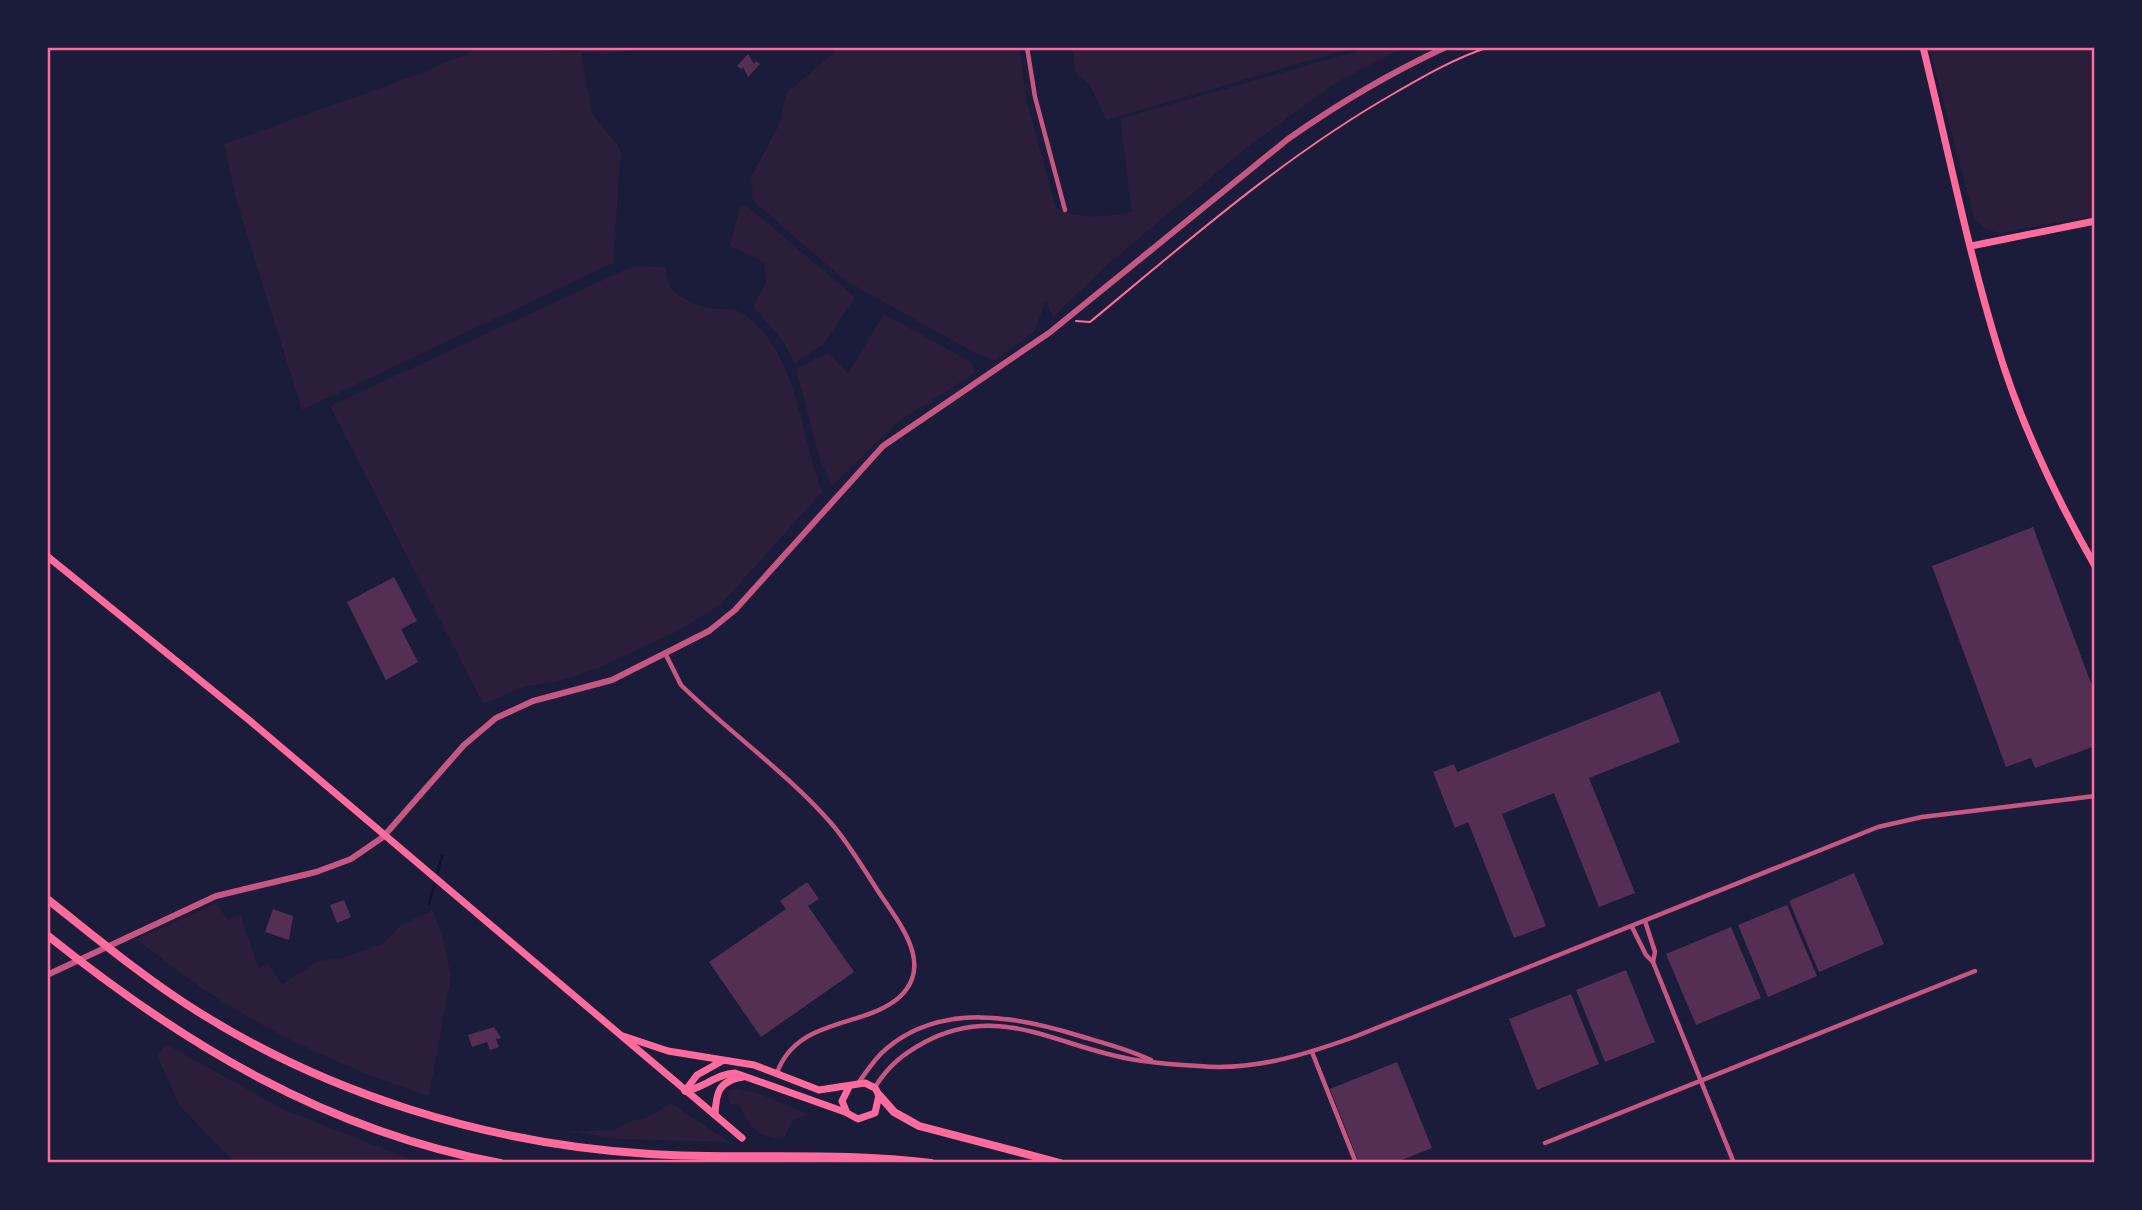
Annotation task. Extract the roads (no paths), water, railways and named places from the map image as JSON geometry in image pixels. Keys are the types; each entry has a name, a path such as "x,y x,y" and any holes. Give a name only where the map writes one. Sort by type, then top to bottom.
{"highway":[{"path":"47,899 125,961 187,1005 266,1050 320,1076 416,1112 477,1128 594,1150 652,1154 861,1156 930,1163"},
{"path":"47,935 160,1021 258,1079 367,1125 437,1148 500,1163"},
{"path":"877,1092 894,1112 919,1126 1060,1163"}],"main road":[{"path":"1923,47 1996,343 2023,419 2095,566"},
{"path":"1971,246 2095,221"},
{"path":"47,556 248,720 383,837 742,1138"},
{"path":"619,1035 668,1051 754,1065 819,1090 849,1087 859,1083 877,1092 878,1108 870,1117 858,1119 747,1077 727,1074 698,1089 685,1091"},
{"path":"685,1091 696,1075 724,1061"},
{"path":"715,1115 716,1091 720,1086 732,1079 747,1077"},
{"path":"847,1113 842,1101 849,1087"}],"street":[{"path":"1027,47 1035,97 1065,209"},
{"path":"48,975 216,896 324,869 351,859 383,837 464,745 496,718 533,701 612,680 709,631 735,610 883,446 906,428 1025,351 1298,132 1369,86 1446,47"},
{"path":"666,655 681,685 833,826 915,950 912,978 904,993 884,1006 813,1034 783,1060 777,1073"},
{"path":"877,1092 885,1071 902,1055 956,1030 985,1025 1017,1027 1136,1060 1201,1067 1240,1067 1312,1052 1878,827 1922,817 2095,796"},
{"path":"1645,921 1655,952 1653,962"},
{"path":"1632,926 1646,955 1653,962 1734,1163"},
{"path":"1545,1143 1975,971"},
{"path":"859,1083 879,1056 907,1035 927,1026 967,1018 986,1017 1042,1024 1152,1060"},
{"path":"1312,1052 1356,1163"}],"waterway":[{"path":"429,904 442,856"}]}
